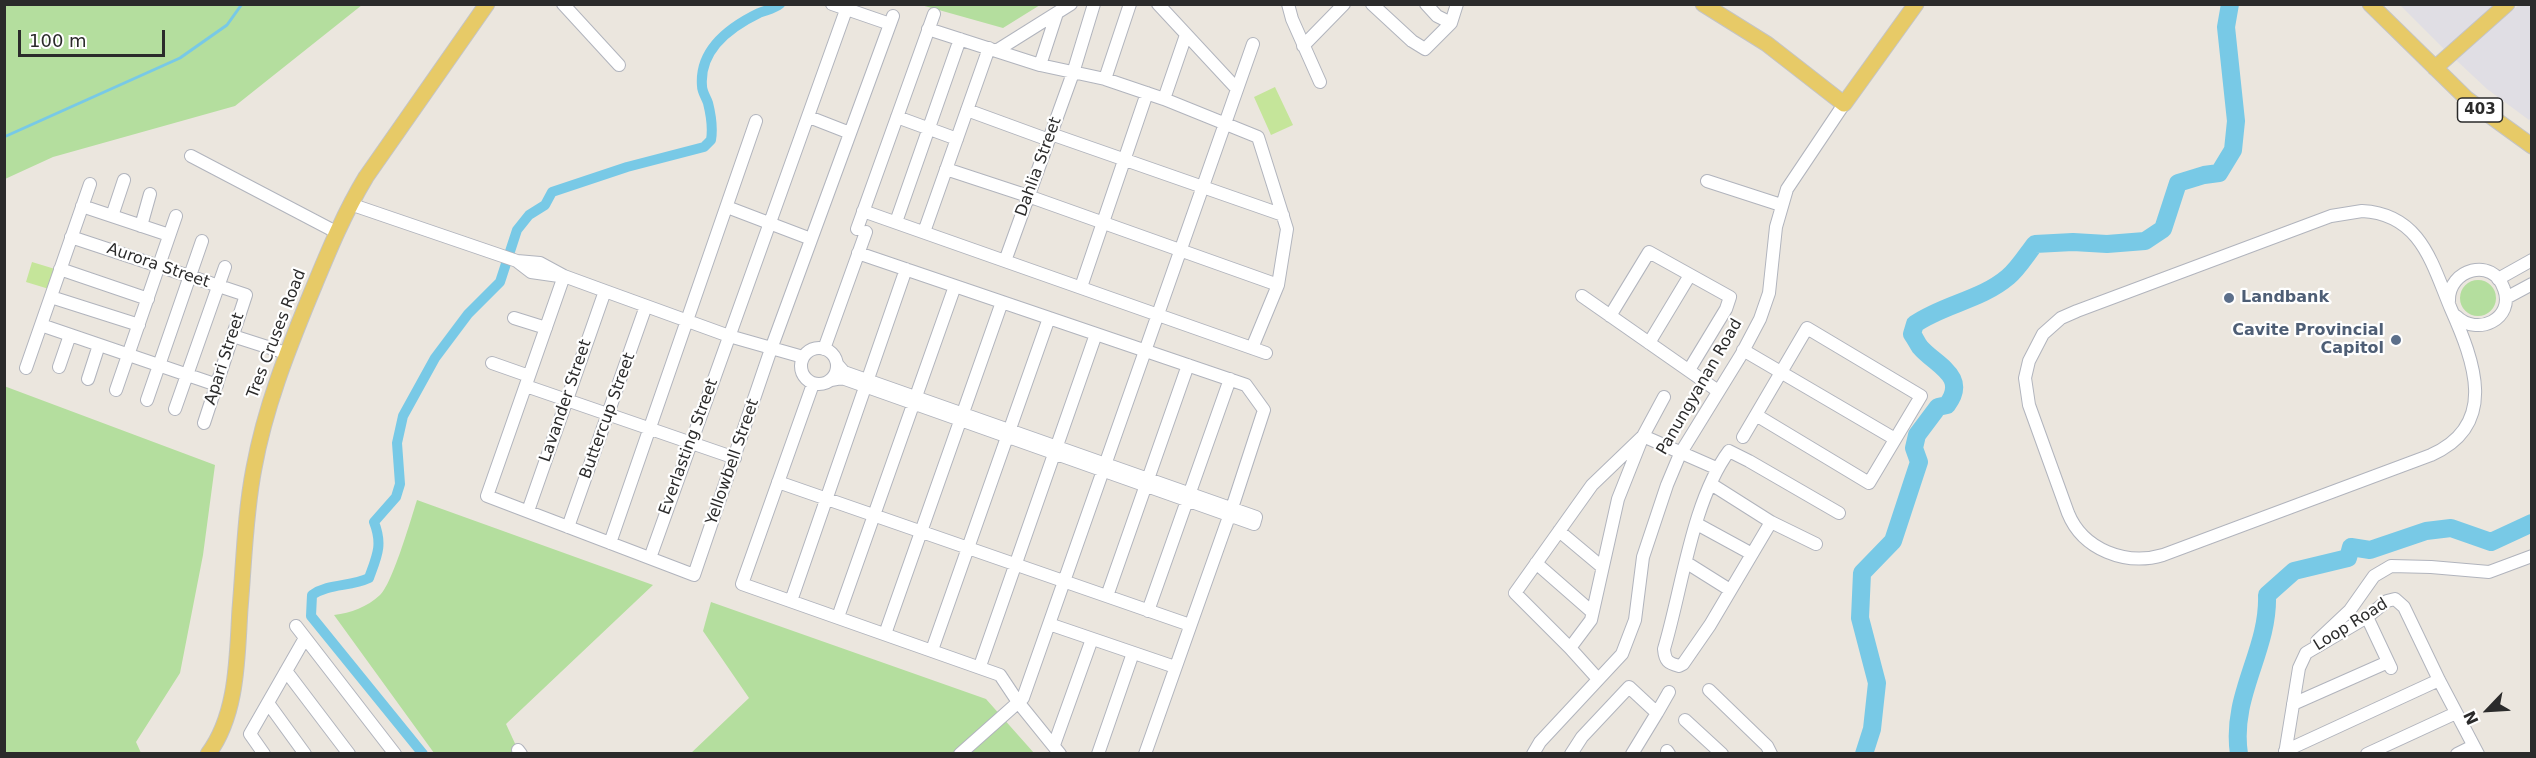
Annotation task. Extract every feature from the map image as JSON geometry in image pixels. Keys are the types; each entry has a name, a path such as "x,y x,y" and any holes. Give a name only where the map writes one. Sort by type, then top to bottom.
{"main road":[{"name":"Tres Cruses Road","path":"212,752 227,712 235,675 253,471 261,428 284,357 350,204 366,177 487,4"},
{"path":"1703,4 1767,44 1844,104"},
{"name":"Panungyanan Road","path":"1844,104 1916,4"},
{"name":"403","path":"2370,4 2477,108 2532,146"},
{"path":"2435,68 2507,4"}],"street":[{"path":"563,4 619,65"},
{"path":"832,4 846,10"},
{"path":"924,232 967,110 992,50 1071,4"},
{"name":"Dahlia Street","path":"1005,261 1073,73 1094,4"},
{"path":"1105,79 1130,4"},
{"path":"1158,4 1237,89"},
{"path":"1288,4 1320,82"},
{"path":"1304,46 1344,4"},
{"path":"1372,4 1412,41 1425,49 1451,23 1457,4"},
{"path":"1426,4 1437,16 1451,23"},
{"name":"Yellowbell Street","path":"650,558 694,575 771,349 891,20 846,10"},
{"name":"Everlasting Street","path":"650,558 846,10"},
{"path":"1040,65 1057,13"},
{"path":"824,349 858,253 863,211 934,14"},
{"path":"928,29 1040,65 1105,79 1226,122 1258,136 1287,229 1278,285 1252,348"},
{"path":"1164,99 1186,35"},
{"path":"896,222 960,39"},
{"path":"960,753 1023,698 1253,44"},
{"path":"1081,287 1147,93"},
{"name":"Panungyanan Road","path":"1533,753 1540,742 1622,654 1635,620 1643,556 1666,485 1680,454 1760,318 1769,293 1776,227 1787,189 1844,104"},
{"path":"967,110 1125,160 1283,215"},
{"path":"809,117 850,133"},
{"path":"897,117 957,139"},
{"path":"610,543 756,121"},
{"path":"191,156 336,232"},
{"path":"946,169 1278,285"},
{"path":"111,216 124,180"},
{"path":"1707,181 1781,205"},
{"path":"26,368 90,184"},
{"path":"141,226 150,194"},
{"path":"350,204 517,261 540,263 564,276 802,362"},
{"path":"82,206 169,235"},
{"path":"727,207 811,239"},
{"path":"863,211 1266,353"},
{"path":"2431,260 2468,350 2476,387 2473,411 2458,436 2445,447 2430,455 2155,558 2128,558 2105,551 2084,538 2070,519 2025,388 2026,370 2033,351 2043,334 2061,318 2346,212 2370,212 2401,223 2418,239 2436,267 2445,272 2464,273 2482,270 2498,279 2504,288 2506,298 2500,315 2472,337 2468,350"},
{"path":"116,390 176,216"},
{"name":"Aurora Street","path":"71,237 246,295"},
{"path":"147,400 202,241"},
{"path":"1610,316 1649,252 1730,297 1726,309 1689,370"},
{"path":"858,253 1246,385 1264,410 1145,753"},
{"path":"2498,279 2532,260"},
{"path":"175,409 225,267"},
{"path":"60,269 148,298"},
{"path":"791,601 906,269"},
{"path":"2464,273 2451,286 2452,310 2470,326 2487,325"},
{"path":"1649,343 1690,275"},
{"path":"564,276 487,496 650,558"},
{"path":"2506,298 2532,284"},
{"path":"838,617 955,286"},
{"name":"Lavander Street","path":"528,511 605,291"},
{"name":"Apari Street","path":"204,423 246,295"},
{"path":"1582,296 1718,391"},
{"path":"51,297 139,325"},
{"path":"885,634 1002,302"},
{"name":"Buttercup Street","path":"568,527 646,306"},
{"path":"514,318 546,328"},
{"path":"932,650 1049,318"},
{"path":"41,325 217,385"},
{"path":"1743,437 1807,328 1921,396 1869,483 1756,415"},
{"path":"980,666 1096,334"},
{"path":"59,367 70,335"},
{"path":"232,339 284,357"},
{"path":"88,378 99,345"},
{"path":"866,383 842,378 822,384 813,384 803,375 802,362 810,350 824,349 833,355 844,372 866,383 1230,512"},
{"path":"1743,350 1895,439"},
{"path":"492,363 567,400 735,458"},
{"path":"831,380 836,373 837,364"},
{"path":"1107,597 1188,365"},
{"path":"1148,611 1230,379"},
{"path":"813,384 742,584 980,666 1000,675 1018,702 1057,749"},
{"path":"1570,648 1591,620 1618,499 1643,436 1664,397"},
{"path":"1643,436 1659,441 1680,454 1716,468"},
{"path":"1598,680 1570,648 1515,593 1592,485 1643,436"},
{"path":"1771,522 1683,664 1679,666 1669,664 1665,660 1664,649 1697,524 1716,468 1729,451 1839,513"},
{"path":"778,482 1190,625"},
{"path":"1711,484 1771,522 1816,544"},
{"path":"1697,524 1752,555"},
{"path":"1559,531 1602,567"},
{"path":"2306,653 2331,626 2350,610 2374,576 2391,566 2489,572 2532,556"},
{"path":"1536,562 1592,612"},
{"path":"1687,563 1730,590"},
{"name":"Loop Road","path":"2285,752 2299,668 2306,653 2367,617 2390,600 2400,601 2476,750"},
{"path":"2293,704 2390,665 2367,617"},
{"path":"1049,624 1175,667"},
{"path":"296,626 394,753"},
{"path":"264,753 250,734 305,638"},
{"path":"1057,749 1092,639"},
{"path":"1098,753 1133,653"},
{"path":"286,671 349,753"},
{"path":"2285,752 2439,680"},
{"path":"1571,753 1582,737 1629,687 1657,714"},
{"path":"1709,690 1767,746 1771,753"},
{"path":"1632,753 1669,692"},
{"path":"268,703 305,753"},
{"path":"2367,753 2456,713"},
{"path":"1685,720 1722,753"},
{"path":"2457,753 2476,750"}],"shaded area":[{"path":"2400,5 2496,5 2444,49"},
{"path":"2519,5 2531,5 2532,117 2529,120 2487,89 2455,59"}],"green space":[{"path":"4,5 362,5 235,106 53,157 5,179"},
{"path":"921,5 1040,5 1003,28"},
{"path":"1275,87 1293,125 1271,135 1254,97"},
{"path":"32,262 55,269 49,289 26,282"},
{"path":"2478,280 2491,285 2496,298 2491,311 2478,316 2465,311 2460,298 2465,285"},
{"path":"4,386 215,465 203,555 180,673 136,742 141,753 5,753"},
{"path":"417,500 653,585 506,724 518,750 512,753 434,753 334,615 364,606 385,589 401,551"},
{"path":"711,602 986,699 1034,753 690,754 749,698 703,631"}],"waterway":[{"path":"4,137 180,58 227,25 242,4"},
{"path":"423,754 311,616 312,595 325,589 369,578 378,544 374,522 396,497 400,484 397,443 403,416 435,358 468,314 500,282 517,230 529,215 545,205 552,192 627,167 704,147 711,140 712,126 708,103 702,88 702,73 711,51 718,41 737,25 780,4"},
{"path":"1864,754 1872,729 1877,683 1860,618 1862,573 1893,541 1919,462 1914,448 1917,435 1938,407 1947,405 1953,395 1952,379 1926,353 1912,334 1915,324 1938,311 1997,285 2015,270 2035,244 2073,242 2107,244 2145,241 2163,229 2178,183 2219,173 2233,150 2236,121 2226,27 2230,4"},
{"path":"2239,754 2240,712 2262,635 2267,595 2294,571 2348,558 2351,547 2370,550 2426,531 2451,528 2491,542 2532,523"}],"place":[{"name":"Landbank","path":"2229,298"},
{"name":"Cavite Provincial Capitol","path":"2396,340"}]}
